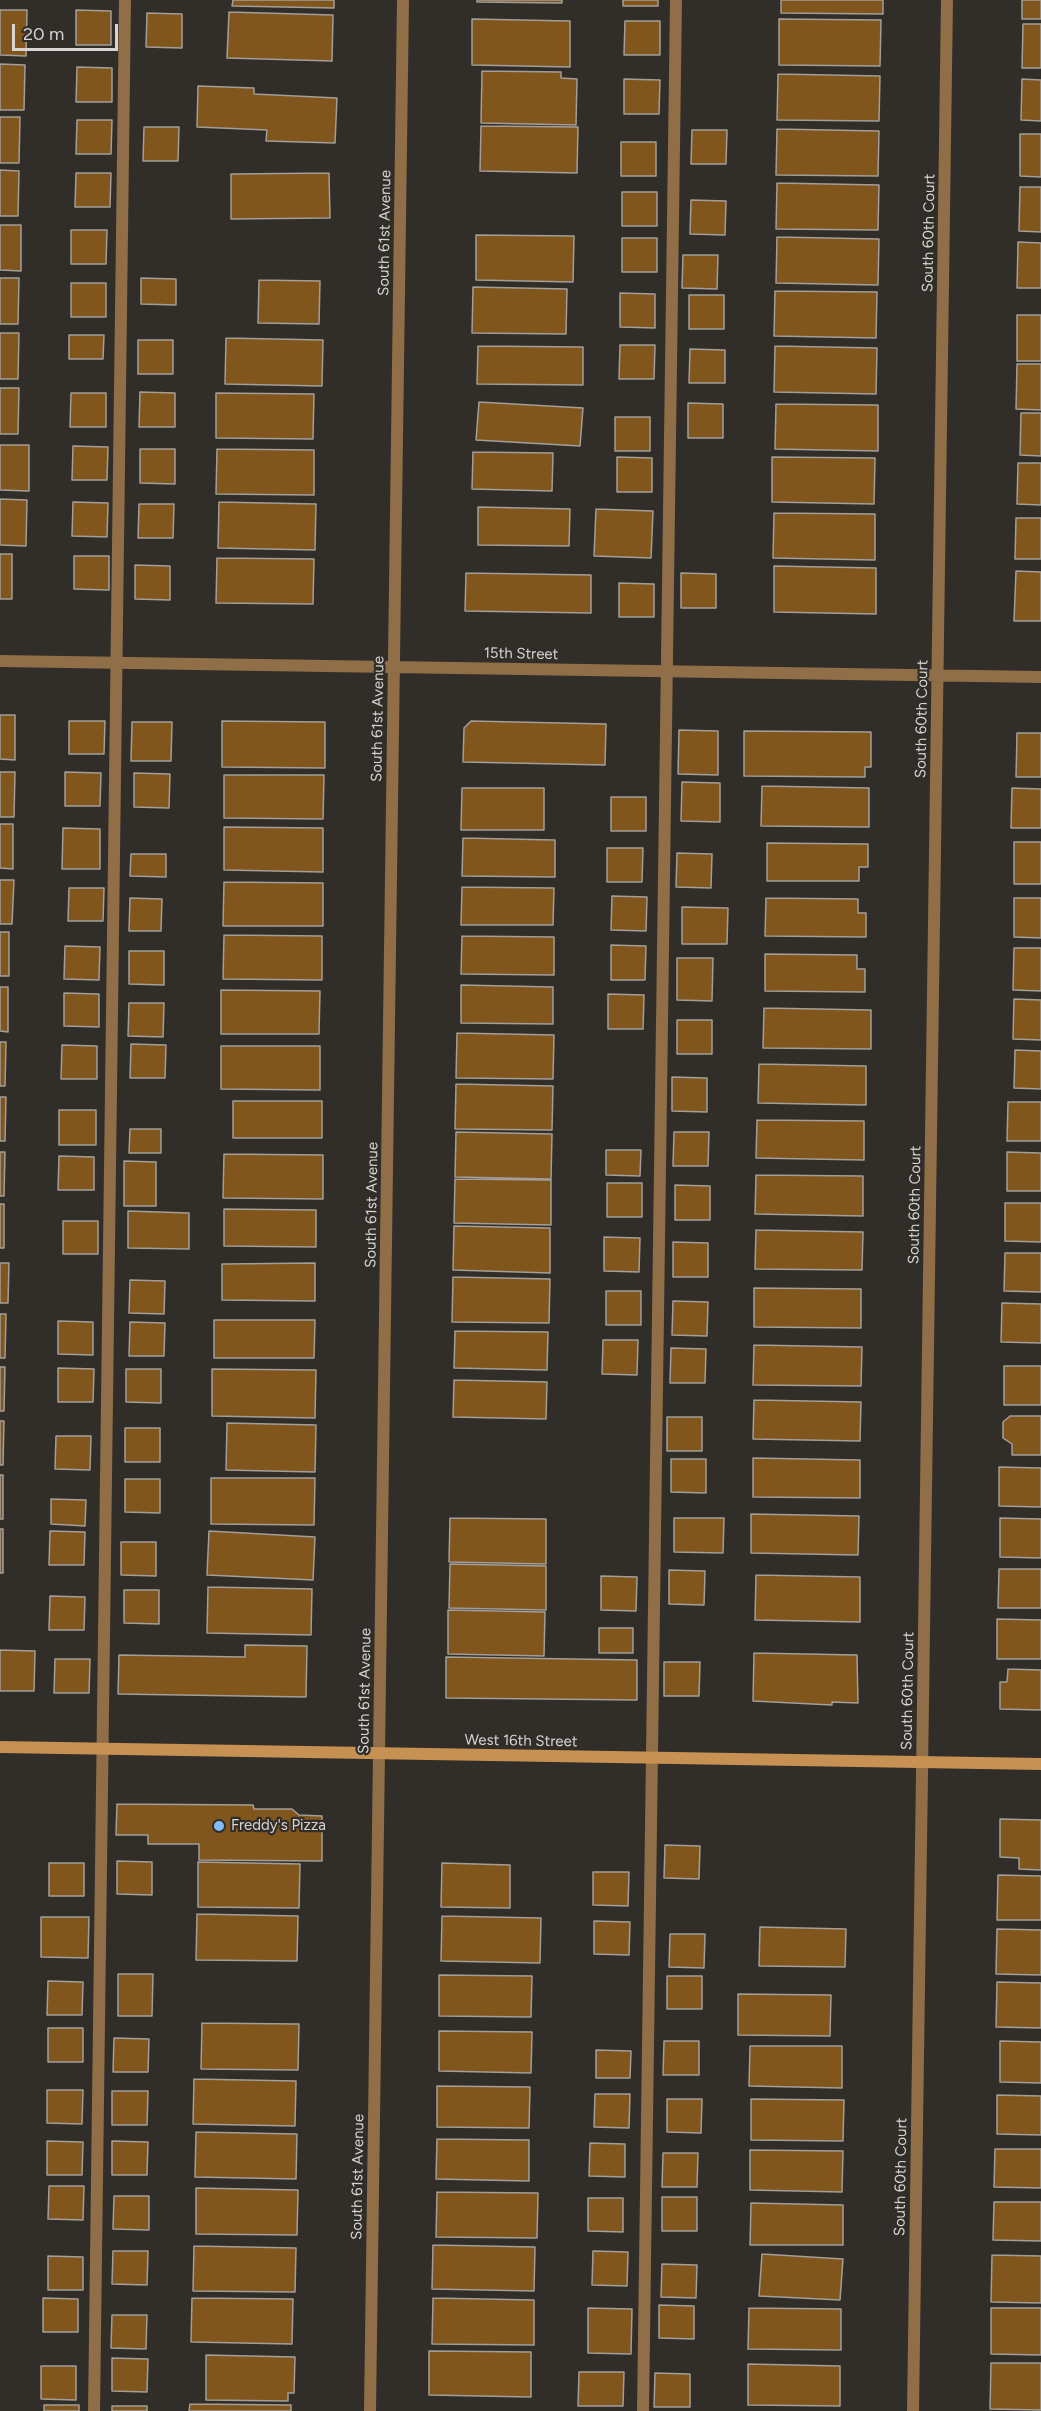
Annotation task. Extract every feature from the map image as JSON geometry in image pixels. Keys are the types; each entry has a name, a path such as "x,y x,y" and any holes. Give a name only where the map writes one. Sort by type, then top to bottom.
{"street":[{"path":"94,2411 125,0"},
{"name":"South 61st Avenue","path":"370,2411 403,0"},
{"path":"643,2411 676,0"},
{"name":"South 60th Court","path":"913,2411 947,0"},
{"name":"15th Street","path":"0,661 1041,677"},
{"name":"West 16th Street","path":"0,1747 1041,1764"}],"building":[{"path":"233,0 334,0 334,8 232,6"},
{"path":"477,0 562,0 562,3 477,2"},
{"path":"623,0 658,0 658,6 623,6"},
{"path":"781,0 883,0 883,14 781,13"},
{"path":"1022,0 1041,0 1041,19 1022,19"},
{"path":"0,10 27,10 26,56 0,55"},
{"path":"76,10 111,11 111,45 76,45"},
{"path":"229,12 333,15 332,61 227,58"},
{"path":"147,13 182,14 182,48 146,47"},
{"path":"472,19 570,21 570,67 472,65"},
{"path":"779,19 881,20 880,66 779,65"},
{"path":"625,21 660,21 660,55 624,55"},
{"path":"1023,24 1041,24 1041,68 1022,68"},
{"path":"0,64 25,65 24,110 0,110"},
{"path":"77,67 112,68 112,102 76,102"},
{"path":"482,71 561,72 561,78 577,79 576,125 481,123"},
{"path":"778,74 880,76 879,121 777,120"},
{"path":"624,79 660,80 659,114 624,114"},
{"path":"1022,79 1041,80 1041,121 1021,120"},
{"path":"198,86 254,88 254,94 337,98 335,143 266,141 267,130 197,127"},
{"path":"0,117 20,117 19,163 0,163"},
{"path":"77,120 112,120 111,154 76,154"},
{"path":"481,126 578,127 577,173 480,171"},
{"path":"144,127 179,127 178,161 143,161"},
{"path":"777,129 879,131 878,176 776,175"},
{"path":"692,130 727,130 726,164 691,164"},
{"path":"1020,134 1041,134 1041,177 1020,176"},
{"path":"621,142 656,142 656,176 621,176"},
{"path":"0,170 19,171 18,216 0,216"},
{"path":"76,173 111,173 110,207 75,207"},
{"path":"329,173 330,218 231,219 231,174"},
{"path":"777,183 879,185 878,230 776,229"},
{"path":"1020,187 1041,187 1041,232 1019,231"},
{"path":"622,192 657,192 657,226 622,226"},
{"path":"691,200 726,201 725,235 690,234"},
{"path":"0,225 21,225 21,271 0,270"},
{"path":"71,230 107,230 106,264 71,264"},
{"path":"476,235 574,236 573,282 476,280"},
{"path":"777,237 879,239 878,285 776,283"},
{"path":"622,238 657,238 657,272 622,272"},
{"path":"1018,242 1041,243 1041,288 1017,288"},
{"path":"683,255 718,255 717,289 682,288"},
{"path":"0,278 19,278 18,324 0,324"},
{"path":"141,278 176,279 176,305 141,304"},
{"path":"259,280 320,281 319,324 258,323"},
{"path":"71,283 106,283 106,317 71,317"},
{"path":"473,287 567,289 566,334 472,333"},
{"path":"775,291 877,292 876,338 774,336"},
{"path":"620,293 655,294 655,328 620,327"},
{"path":"689,295 724,295 724,329 689,329"},
{"path":"1017,315 1041,315 1041,361 1017,361"},
{"path":"0,333 19,333 18,379 0,379"},
{"path":"69,335 104,335 103,359 69,359"},
{"path":"226,338 323,340 322,386 225,384"},
{"path":"138,340 173,340 173,374 138,374"},
{"path":"620,345 655,345 654,379 619,379"},
{"path":"478,346 583,347 583,385 477,384"},
{"path":"775,346 877,348 876,394 774,392"},
{"path":"690,349 725,350 725,383 689,383"},
{"path":"1017,364 1041,364 1041,410 1016,409"},
{"path":"0,388 19,388 18,434 0,434"},
{"path":"140,392 175,393 175,427 139,427"},
{"path":"71,393 106,393 106,427 70,427"},
{"path":"216,393 314,394 313,439 216,438"},
{"path":"479,402 583,408 580,446 476,440"},
{"path":"688,403 723,404 723,438 688,438"},
{"path":"776,404 878,405 878,451 775,449"},
{"path":"1021,413 1041,413 1041,456 1020,455"},
{"path":"615,417 650,417 650,451 615,451"},
{"path":"0,445 29,445 29,491 0,490"},
{"path":"73,446 108,447 107,480 72,480"},
{"path":"140,449 175,449 175,484 140,483"},
{"path":"217,449 314,450 314,495 216,494"},
{"path":"473,452 553,453 552,491 472,489"},
{"path":"617,457 652,458 652,492 617,492"},
{"path":"772,457 875,458 874,504 772,502"},
{"path":"1018,463 1041,463 1041,505 1017,504"},
{"path":"0,499 27,500 26,546 0,545"},
{"path":"73,502 108,503 107,537 72,536"},
{"path":"219,502 316,504 315,550 218,548"},
{"path":"139,504 174,504 173,538 138,538"},
{"path":"478,507 570,509 569,546 478,545"},
{"path":"596,509 653,511 651,558 594,556"},
{"path":"774,513 875,514 875,560 773,558"},
{"path":"1016,518 1041,518 1041,559 1015,559"},
{"path":"0,554 12,554 12,599 0,599"},
{"path":"74,556 109,556 109,590 74,589"},
{"path":"217,558 314,559 313,604 216,603"},
{"path":"135,565 170,566 170,600 135,599"},
{"path":"774,566 876,568 876,614 774,612"},
{"path":"1016,571 1041,572 1041,621 1014,621"},
{"path":"466,573 591,575 591,613 465,611"},
{"path":"681,573 716,574 716,608 681,608"},
{"path":"619,583 654,584 654,617 619,617"},
{"path":"0,715 15,715 15,760 0,759"},
{"path":"69,721 105,721 104,754 69,754"},
{"path":"222,721 325,722 325,768 222,767"},
{"path":"471,721 606,724 605,765 463,762 464,728"},
{"path":"132,722 172,722 171,761 131,761"},
{"path":"679,730 718,731 718,775 678,774"},
{"path":"744,731 871,732 871,767 865,767 865,777 744,776"},
{"path":"1017,733 1041,733 1041,777 1016,777"},
{"path":"0,772 15,772 14,817 0,817"},
{"path":"65,772 101,773 100,806 65,806"},
{"path":"134,773 170,774 169,808 134,807"},
{"path":"224,775 324,775 323,819 224,818"},
{"path":"682,782 720,783 720,822 681,821"},
{"path":"762,786 869,788 869,827 761,826"},
{"path":"462,788 544,788 544,830 461,830"},
{"path":"1012,788 1041,789 1041,828 1011,828"},
{"path":"611,797 646,797 646,831 611,831"},
{"path":"0,824 13,824 13,869 0,868"},
{"path":"224,827 323,828 323,872 224,870"},
{"path":"63,828 100,829 100,869 62,869"},
{"path":"463,838 555,840 555,877 462,876"},
{"path":"1014,842 1041,842 1041,884 1014,884"},
{"path":"767,843 868,844 868,867 859,867 859,881 767,881"},
{"path":"607,848 643,848 642,882 607,882"},
{"path":"677,853 712,854 711,888 676,887"},
{"path":"131,854 166,854 166,877 130,876"},
{"path":"0,880 14,880 12,924 0,924"},
{"path":"224,882 323,883 323,926 223,926"},
{"path":"462,887 554,888 553,925 461,925"},
{"path":"69,888 104,888 103,921 68,921"},
{"path":"612,896 647,897 646,931 611,930"},
{"path":"130,898 162,899 161,931 129,931"},
{"path":"766,898 858,899 858,913 866,913 866,937 765,936"},
{"path":"1014,898 1041,898 1041,938 1014,937"},
{"path":"682,907 728,908 727,944 682,944"},
{"path":"0,932 9,932 9,976 0,976"},
{"path":"224,935 322,936 322,980 223,979"},
{"path":"462,936 554,937 554,975 461,974"},
{"path":"611,945 646,946 645,980 611,980"},
{"path":"65,946 100,947 99,980 64,979"},
{"path":"1014,948 1041,948 1041,991 1013,990"},
{"path":"129,951 164,951 164,985 129,984"},
{"path":"765,954 857,955 857,969 865,969 865,992 765,991"},
{"path":"677,958 713,958 712,1001 677,1000"},
{"path":"461,985 553,987 553,1024 461,1023"},
{"path":"0,987 8,987 8,1032 0,1031"},
{"path":"221,990 320,991 319,1034 221,1034"},
{"path":"64,993 99,994 99,1027 64,1026"},
{"path":"608,994 644,995 643,1029 608,1029"},
{"path":"1014,999 1041,1000 1041,1040 1013,1039"},
{"path":"129,1003 164,1003 163,1037 128,1036"},
{"path":"764,1008 871,1010 871,1049 763,1048"},
{"path":"677,1020 712,1020 712,1054 677,1054"},
{"path":"457,1033 554,1035 553,1079 456,1078"},
{"path":"0,1042 6,1042 5,1086 0,1086"},
{"path":"131,1044 166,1045 165,1078 130,1078"},
{"path":"62,1045 97,1046 97,1079 61,1079"},
{"path":"221,1046 320,1046 320,1090 221,1089"},
{"path":"1015,1050 1041,1051 1041,1089 1014,1088"},
{"path":"759,1064 866,1066 866,1105 758,1103"},
{"path":"672,1077 707,1078 707,1112 672,1111"},
{"path":"456,1084 553,1086 552,1130 455,1129"},
{"path":"0,1097 6,1097 5,1141 0,1141"},
{"path":"233,1101 322,1101 322,1138 233,1138"},
{"path":"1008,1102 1041,1102 1041,1141 1007,1141"},
{"path":"59,1110 96,1110 96,1145 59,1145"},
{"path":"757,1120 864,1121 864,1160 756,1158"},
{"path":"130,1129 161,1129 161,1153 129,1153"},
{"path":"456,1132 552,1134 551,1179 455,1177"},
{"path":"674,1132 709,1132 708,1166 673,1166"},
{"path":"606,1150 641,1150 640,1176 606,1175"},
{"path":"0,1152 5,1152 4,1196 0,1196"},
{"path":"1007,1152 1041,1153 1041,1191 1007,1191"},
{"path":"224,1154 323,1155 323,1199 223,1198"},
{"path":"59,1156 94,1157 94,1190 58,1190"},
{"path":"124,1161 156,1162 156,1206 124,1206"},
{"path":"756,1175 863,1176 863,1216 755,1214"},
{"path":"455,1179 551,1180 551,1225 454,1223"},
{"path":"607,1183 642,1183 642,1217 607,1217"},
{"path":"675,1185 710,1186 710,1220 675,1220"},
{"path":"1005,1203 1041,1203 1041,1242 1005,1241"},
{"path":"0,1204 4,1204 4,1248 0,1248"},
{"path":"224,1209 316,1210 316,1247 224,1246"},
{"path":"128,1211 189,1213 189,1249 128,1248"},
{"path":"63,1221 98,1221 98,1254 63,1254"},
{"path":"454,1226 550,1228 550,1273 453,1270"},
{"path":"756,1230 863,1232 862,1270 755,1269"},
{"path":"604,1237 640,1238 639,1272 604,1271"},
{"path":"673,1242 708,1243 708,1277 673,1277"},
{"path":"1005,1253 1041,1253 1041,1292 1004,1291"},
{"path":"0,1263 9,1263 8,1303 0,1303"},
{"path":"315,1263 315,1301 222,1300 222,1264"},
{"path":"453,1277 550,1279 549,1323 452,1322"},
{"path":"130,1280 165,1281 164,1314 129,1313"},
{"path":"754,1288 861,1289 861,1328 754,1327"},
{"path":"606,1291 641,1291 641,1325 606,1325"},
{"path":"673,1301 708,1302 707,1336 672,1335"},
{"path":"1002,1303 1041,1304 1041,1343 1001,1342"},
{"path":"0,1314 6,1314 5,1358 0,1358"},
{"path":"214,1320 315,1320 314,1358 214,1358"},
{"path":"58,1321 93,1322 93,1355 58,1354"},
{"path":"130,1322 165,1323 164,1356 129,1356"},
{"path":"455,1331 548,1332 547,1370 454,1368"},
{"path":"603,1340 638,1340 637,1375 602,1374"},
{"path":"754,1345 862,1347 861,1386 753,1385"},
{"path":"671,1348 706,1349 705,1383 670,1383"},
{"path":"1004,1366 1041,1366 1041,1405 1004,1405"},
{"path":"0,1367 5,1367 4,1411 0,1411"},
{"path":"58,1368 94,1369 93,1402 58,1402"},
{"path":"126,1369 161,1369 161,1403 126,1402"},
{"path":"212,1369 316,1370 315,1418 212,1416"},
{"path":"454,1380 547,1382 546,1419 453,1417"},
{"path":"754,1400 861,1402 860,1441 753,1439"},
{"path":"1010,1416 1041,1416 1041,1455 1012,1455 1012,1444 1003,1438 1003,1422"},
{"path":"667,1417 702,1417 702,1451 667,1451"},
{"path":"0,1421 4,1421 3,1465 0,1465"},
{"path":"227,1423 316,1425 315,1472 226,1470"},
{"path":"125,1428 160,1428 160,1462 125,1462"},
{"path":"56,1436 91,1436 90,1470 55,1469"},
{"path":"753,1458 860,1460 860,1498 753,1497"},
{"path":"671,1459 706,1459 706,1493 671,1492"},
{"path":"999,1467 1041,1468 1041,1507 999,1506"},
{"path":"0,1475 3,1475 3,1519 0,1519"},
{"path":"211,1478 315,1478 314,1525 211,1524"},
{"path":"125,1479 160,1479 160,1513 125,1512"},
{"path":"51,1499 86,1500 85,1526 51,1524"},
{"path":"751,1514 859,1516 858,1555 751,1553"},
{"path":"450,1518 546,1519 546,1564 449,1562"},
{"path":"674,1518 724,1518 723,1553 674,1552"},
{"path":"1000,1518 1041,1519 1041,1558 1000,1557"},
{"path":"0,1529 3,1529 3,1573 0,1573"},
{"path":"50,1531 85,1532 84,1565 49,1565"},
{"path":"209,1531 315,1537 313,1580 207,1575"},
{"path":"121,1542 156,1542 156,1576 121,1575"},
{"path":"450,1564 546,1566 546,1610 449,1608"},
{"path":"999,1569 1041,1569 1041,1608 998,1608"},
{"path":"669,1570 705,1571 704,1605 669,1604"},
{"path":"756,1575 860,1577 860,1622 755,1620"},
{"path":"601,1576 637,1577 636,1611 601,1610"},
{"path":"208,1587 312,1589 311,1635 207,1633"},
{"path":"124,1590 159,1590 159,1624 124,1623"},
{"path":"50,1596 85,1597 84,1630 49,1630"},
{"path":"448,1610 545,1612 544,1656 448,1654"},
{"path":"997,1619 1041,1620 1041,1659 997,1659"},
{"path":"599,1628 633,1628 633,1653 599,1653"},
{"path":"245,1645 307,1646 306,1697 118,1694 119,1655 245,1657"},
{"path":"0,1650 35,1651 34,1691 0,1691"},
{"path":"754,1653 857,1655 858,1703 832,1702 832,1705 753,1701"},
{"path":"446,1657 637,1660 637,1700 446,1698"},
{"path":"55,1659 90,1659 89,1693 54,1693"},
{"path":"664,1662 700,1662 699,1696 664,1696"},
{"path":"1008,1669 1041,1670 1041,1710 1000,1709 1000,1682 1007,1682"},
{"name":"Freddy's Pizza","path":"117,1804 253,1805 254,1809 292,1809 299,1815 322,1816 322,1861 199,1860 199,1844 148,1844 148,1835 116,1835"},
{"path":"1000,1819 1041,1820 1041,1870 1019,1869 1019,1858 1000,1857"},
{"path":"665,1845 700,1846 699,1879 664,1878"},
{"path":"117,1861 152,1862 152,1895 117,1894"},
{"path":"198,1862 300,1864 299,1908 198,1907"},
{"path":"49,1863 84,1863 84,1896 49,1896"},
{"path":"442,1863 510,1865 510,1908 441,1907"},
{"path":"593,1872 629,1872 628,1906 593,1905"},
{"path":"998,1875 1041,1876 1041,1920 997,1920"},
{"path":"197,1914 298,1916 297,1961 196,1960"},
{"path":"442,1916 541,1918 540,1963 441,1961"},
{"path":"41,1917 89,1917 88,1958 41,1957"},
{"path":"594,1921 630,1922 629,1955 594,1954"},
{"path":"760,1927 846,1929 845,1967 759,1966"},
{"path":"997,1929 1041,1930 1041,1975 996,1974"},
{"path":"670,1934 705,1934 704,1968 669,1967"},
{"path":"118,1974 153,1974 152,2016 118,2016"},
{"path":"439,1975 532,1976 531,2017 439,2016"},
{"path":"667,1976 702,1976 702,2009 667,2009"},
{"path":"48,1981 83,1982 82,2015 47,2015"},
{"path":"997,1982 1041,1983 1041,2028 996,2027"},
{"path":"738,1994 831,1995 830,2036 738,2035"},
{"path":"202,2023 299,2024 298,2070 201,2069"},
{"path":"48,2028 83,2028 83,2062 48,2062"},
{"path":"439,2031 532,2032 531,2073 439,2071"},
{"path":"114,2038 149,2039 148,2072 113,2072"},
{"path":"664,2041 699,2041 699,2075 663,2075"},
{"path":"1000,2041 1041,2042 1041,2083 1000,2082"},
{"path":"750,2046 842,2046 842,2088 749,2086"},
{"path":"596,2050 631,2051 630,2078 596,2078"},
{"path":"194,2079 296,2081 295,2126 193,2124"},
{"path":"437,2086 530,2087 529,2128 437,2127"},
{"path":"47,2090 83,2090 82,2124 47,2123"},
{"path":"112,2091 148,2091 147,2125 112,2125"},
{"path":"595,2094 630,2094 629,2128 594,2127"},
{"path":"997,2095 1041,2096 1041,2135 997,2134"},
{"path":"667,2099 702,2099 701,2133 667,2132"},
{"path":"751,2099 844,2100 843,2141 751,2140"},
{"path":"196,2132 297,2134 296,2179 195,2177"},
{"path":"437,2139 529,2140 529,2181 436,2179"},
{"path":"47,2141 83,2142 82,2175 47,2175"},
{"path":"112,2141 148,2142 147,2175 112,2175"},
{"path":"590,2143 625,2144 625,2177 589,2176"},
{"path":"995,2149 1041,2149 1041,2188 994,2187"},
{"path":"750,2150 843,2151 842,2192 750,2190"},
{"path":"663,2153 698,2153 697,2187 662,2187"},
{"path":"49,2186 84,2186 83,2220 48,2219"},
{"path":"196,2188 298,2190 297,2235 196,2234"},
{"path":"437,2192 538,2193 537,2238 436,2237"},
{"path":"114,2196 149,2196 149,2230 113,2229"},
{"path":"662,2197 697,2197 697,2231 662,2231"},
{"path":"588,2198 623,2198 623,2232 588,2231"},
{"path":"994,2202 1041,2202 1041,2241 993,2240"},
{"path":"751,2203 843,2205 843,2245 750,2245"},
{"path":"433,2245 535,2247 534,2291 432,2289"},
{"path":"194,2246 296,2248 295,2292 193,2291"},
{"path":"113,2251 148,2251 147,2285 112,2284"},
{"path":"593,2251 628,2252 627,2286 592,2285"},
{"path":"762,2254 843,2259 840,2300 759,2296"},
{"path":"992,2255 1041,2256 1041,2303 991,2302"},
{"path":"48,2256 83,2257 83,2290 48,2290"},
{"path":"662,2264 697,2265 696,2298 661,2297"},
{"path":"43,2298 78,2299 78,2332 43,2332"},
{"path":"192,2298 293,2299 292,2344 191,2342"},
{"path":"433,2298 534,2300 534,2345 432,2344"},
{"path":"659,2305 694,2306 694,2339 659,2338"},
{"path":"588,2308 632,2309 631,2354 588,2353"},
{"path":"749,2308 841,2309 841,2350 748,2349"},
{"path":"991,2308 1041,2308 1041,2355 991,2354"},
{"path":"112,2315 147,2315 146,2349 111,2348"},
{"path":"429,2351 531,2352 531,2397 429,2395"},
{"path":"206,2355 295,2357 294,2393 288,2393 288,2401 206,2400"},
{"path":"112,2358 148,2359 147,2392 112,2391"},
{"path":"991,2363 1041,2363 1041,2410 990,2409"},
{"path":"748,2364 840,2366 840,2406 748,2405"},
{"path":"41,2366 76,2366 76,2400 41,2399"},
{"path":"579,2372 624,2372 623,2406 578,2406"},
{"path":"655,2373 690,2374 690,2407 654,2407"},
{"path":"190,2404 291,2405 291,2411 189,2411"},
{"path":"44,2405 79,2405 79,2411 44,2411"},
{"path":"112,2406 147,2406 147,2411 112,2411"}],"place":[{"name":"Freddy's Pizza","path":"219,1826"}]}
